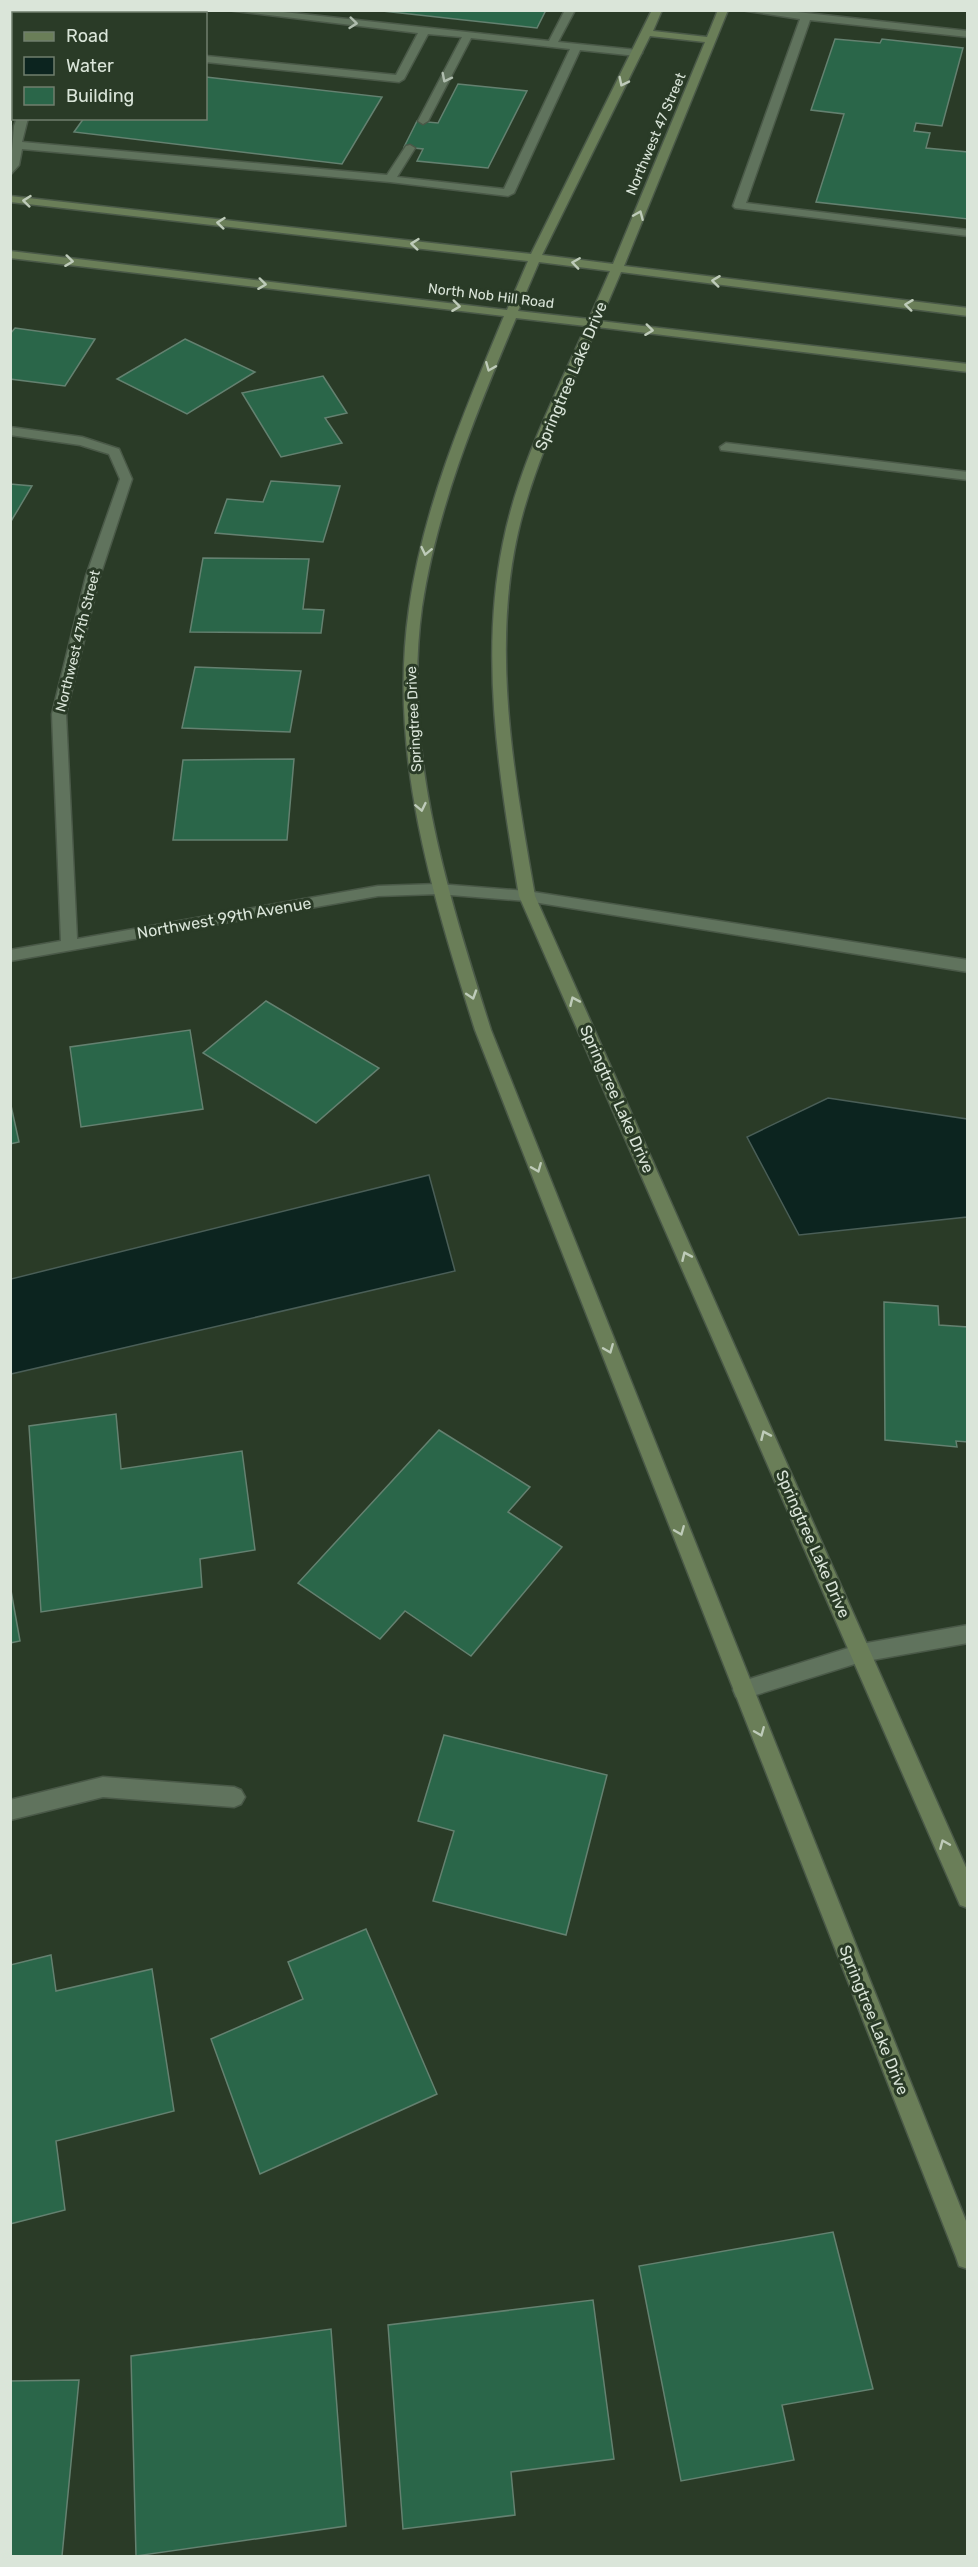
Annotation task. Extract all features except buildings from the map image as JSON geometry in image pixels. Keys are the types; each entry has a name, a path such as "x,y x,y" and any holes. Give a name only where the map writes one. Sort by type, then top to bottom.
{"street":[{"path":"232,10 637,53"},
{"path":"552,44 570,10"},
{"path":"535,258 657,10"},
{"name":"Northwest 47 Street","path":"617,269 723,10"},
{"path":"746,10 806,17 848,16 968,34"},
{"path":"806,17 739,206 968,233"},
{"path":"207,59 399,80 424,31"},
{"path":"647,33 711,40"},
{"path":"423,121 468,35"},
{"path":"16,145 390,179 508,193 576,47"},
{"path":"10,172 16,164 15,130 22,120"},
{"path":"390,179 410,148"},
{"path":"10,199 535,258 968,312"},
{"name":"North Nob Hill Road","path":"10,254 968,368"},
{"name":"Springtree Drive","path":"515,1114 483,1030 438,888 418,794 410,682 418,587 428,537 457,449 535,258"},
{"name":"Springtree Lake Drive","path":"617,269 550,417 518,512 504,574 500,637 500,711 527,896 968,1898"},
{"name":"Northwest 47th Street","path":"10,431 81,441 114,452 126,479 93,576 60,714 69,945"},
{"path":"726,447 968,476"},
{"name":"Northwest 99th Avenue","path":"10,956 378,891 438,888 527,896 968,966"},
{"name":"Springtree Lake Drive","path":"515,1114 968,2257"},
{"path":"743,1690 861,1653 968,1634"},
{"path":"10,1810 103,1787 234,1797"}],"water":[{"path":"828,1098 967,1119 967,1217 799,1235 747,1137"},
{"path":"429,1175 455,1271 11,1374 11,1279"}]}
